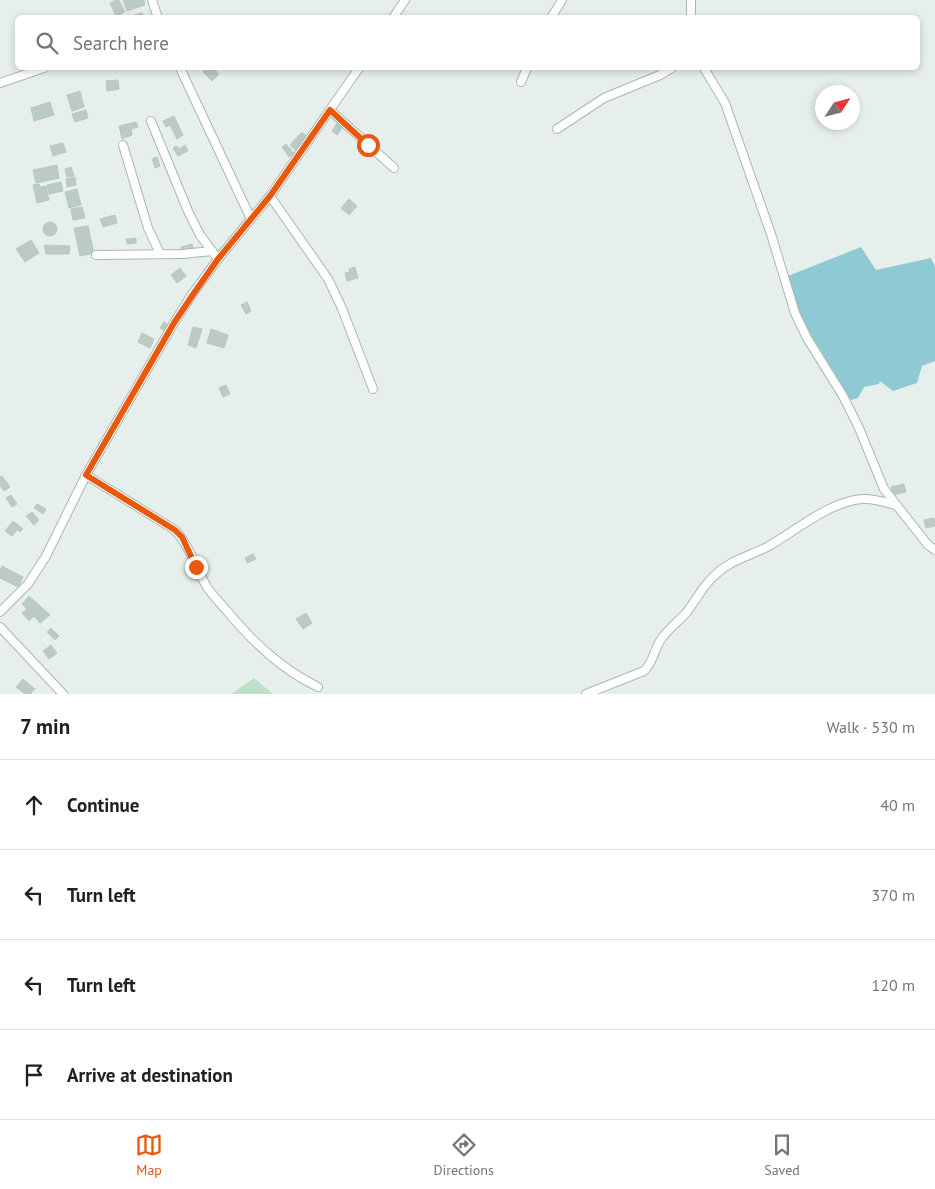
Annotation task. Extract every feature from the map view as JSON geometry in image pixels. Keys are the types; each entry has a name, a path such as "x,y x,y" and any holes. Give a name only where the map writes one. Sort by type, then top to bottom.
{"street":[{"path":"152,0 157,15"},
{"path":"395,15 405,0"},
{"path":"553,15 562,0"},
{"path":"691,0 691,15"},
{"path":"0,82 38,70"},
{"path":"181,70 251,219"},
{"path":"0,612 28,584 46,556 86,475 174,323 218,259 270,196 358,70"},
{"path":"521,82 526,70"},
{"path":"557,129 604,98 669,70"},
{"path":"705,70 725,103 771,234 794,313 807,338 843,396 859,428 884,489 928,545 935,550"},
{"path":"330,110 394,168"},
{"path":"151,120 188,211 200,235 218,259"},
{"path":"123,145 148,228 160,254"},
{"path":"270,196 328,278 341,306 373,389"},
{"path":"96,255 212,251"},
{"path":"86,475 175,530 182,537 209,590 244,631 271,658 318,687"},
{"path":"586,694 644,671 650,665 660,641 670,626 686,613 705,586 726,565 764,548 816,516 848,502 874,499 895,505"},
{"path":"0,626 64,694"}],"green space":[{"path":"254,678 273,694 231,694"}],"water":[{"path":"861,247 876,270 931,258 935,267 935,361 922,366 917,383 893,391 880,381 879,384 864,387 858,398 851,400 798,314 788,276"}],"building":[{"path":"119,0 125,12 116,15 110,3"},
{"path":"123,0 144,0 145,5 127,11"},
{"path":"205,70 215,70 219,74 212,81 203,72"},
{"path":"118,80 119,89 107,91 106,81"},
{"path":"80,91 84,107 72,111 67,95"},
{"path":"50,102 54,115 34,121 31,108"},
{"path":"86,110 88,118 75,122 72,114"},
{"path":"174,116 183,135 177,139 170,125 166,127 163,121"},
{"path":"136,122 138,127 131,129 132,135 122,139 119,126"},
{"path":"337,123 343,127 337,135 332,131"},
{"path":"302,132 308,138 296,151 290,145"},
{"path":"63,143 66,152 53,156 50,146"},
{"path":"286,144 294,153 289,157 282,147"},
{"path":"185,145 188,151 178,156 173,148 177,146 179,149"},
{"path":"157,157 160,166 155,168 152,159"},
{"path":"57,165 59,178 36,183 33,170"},
{"path":"71,167 74,176 67,177 65,169"},
{"path":"75,177 76,185 67,187 66,179"},
{"path":"61,182 63,191 49,194 47,185"},
{"path":"39,184 40,187 46,186 49,200 37,203 33,185"},
{"path":"77,189 81,205 69,208 65,192"},
{"path":"349,199 357,206 349,215 341,208"},
{"path":"82,207 85,218 73,220 71,209"},
{"path":"115,215 117,223 103,227 100,219"},
{"path":"50,222 55,224 57,229 55,234 50,236 45,234 43,229 45,224"},
{"path":"88,226 94,253 80,256 74,228"},
{"path":"136,238 136,243 127,244 126,239"},
{"path":"31,240 39,253 25,262 16,249"},
{"path":"192,244 194,250 183,252 181,247"},
{"path":"44,245 70,246 69,254 46,254"},
{"path":"355,267 358,278 347,281 345,273 350,272 349,269"},
{"path":"180,268 186,276 177,283 171,275"},
{"path":"247,302 251,311 246,314 241,305"},
{"path":"164,322 171,327 167,333 160,328"},
{"path":"193,327 202,329 196,348 188,345"},
{"path":"211,329 228,335 224,348 207,343"},
{"path":"142,333 154,339 150,348 138,342"},
{"path":"226,385 230,394 223,397 219,388"},
{"path":"2,476 10,487 4,491 0,485 0,477"},
{"path":"904,484 906,492 893,495 891,487"},
{"path":"11,495 17,504 12,507 6,498"},
{"path":"37,504 46,509 43,514 34,508"},
{"path":"32,512 39,520 34,525 26,516"},
{"path":"934,518 935,526 926,528 924,520"},
{"path":"13,521 23,529 20,532 17,530 12,536 5,531"},
{"path":"253,554 256,559 247,563 245,558"},
{"path":"2,566 23,577 18,587 0,578"},
{"path":"29,596 50,615 40,623 34,616 29,621 22,613 27,609 22,604"},
{"path":"306,613 312,623 303,629 296,619"},
{"path":"51,628 59,636 55,640 47,632"},
{"path":"51,645 57,653 49,659 43,651"},
{"path":"23,679 35,689 30,694 25,694 16,687"}],"route":[{"path":"196,567 182,537 175,530 86,475 174,323 194,293 218,259 270,196 330,110 368,145"}]}
